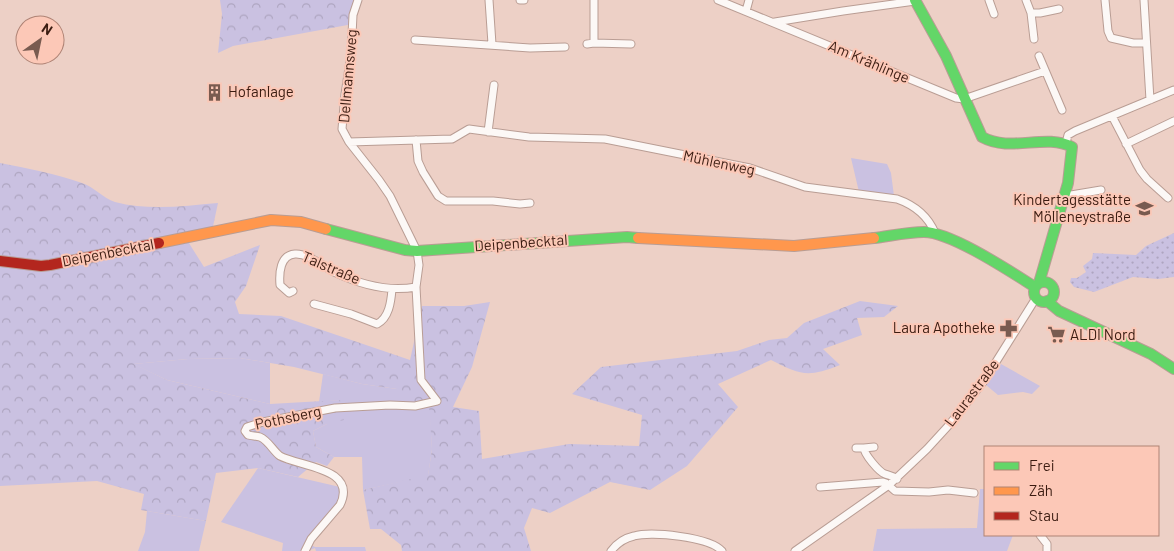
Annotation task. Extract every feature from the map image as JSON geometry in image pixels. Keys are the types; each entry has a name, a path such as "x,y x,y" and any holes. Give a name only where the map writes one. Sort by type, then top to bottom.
{"main road":[{"path":"915,1 946,56 978,133 986,141 1000,144 1066,143 1072,147 1073,155 1065,196 1041,284 1034,291 1059,311 1151,354 1174,369"},
{"name":"Deipenbecktal","path":"0,261 41,266 50,265 271,220 301,222 405,250 417,251 627,237 794,246 926,232 935,233 1041,284"},
{"path":"1041,284 1053,289 1045,298"}],"street":[{"name":"Dellmannsweg","path":"358,0 353,15 352,55 342,123 344,135 390,196 417,251"},
{"path":"488,0 492,44"},
{"path":"594,0 591,44 631,44"},
{"name":"Am Krählinge","path":"718,0 956,98 964,99"},
{"path":"746,11 749,0"},
{"path":"989,0 994,14"},
{"path":"1026,0 1031,13 1034,39"},
{"path":"1105,0 1108,31 1111,38 1133,43 1146,43"},
{"path":"1144,0 1150,100"},
{"path":"774,22 915,1"},
{"path":"1031,13 1040,14 1059,9"},
{"path":"415,40 530,48 565,46"},
{"path":"1039,56 1062,110"},
{"path":"964,99 1045,70"},
{"path":"488,132 494,85"},
{"path":"1066,143 1067,137 1071,133 1174,90"},
{"path":"1112,116 1140,170 1147,180 1168,198"},
{"path":"1126,144 1174,121"},
{"name":"Mühlenweg","path":"349,142 452,139 469,129 529,137 605,139 750,168 805,187 897,199 907,202 917,209 931,224 935,233"},
{"path":"416,140 418,161 423,172 438,196 446,201 530,203"},
{"path":"1065,196 1100,190"},
{"path":"416,287 419,265 417,251"},
{"name":"Talstraße","path":"293,291 289,293 280,285 280,271 287,257 297,253 345,277 392,289 416,287"},
{"name":"Pothsberg","path":"305,551 308,543 340,505 343,486 320,468 279,454 263,439 248,436 247,427 263,422 335,408 390,405 415,406 437,401 421,380 416,287"},
{"path":"314,304 351,314 377,324 387,314 392,289"},
{"name":"Laurastraße","path":"796,551 897,478 949,425 1045,298"},
{"path":"874,447 860,448 883,474 897,478"},
{"path":"820,486 883,482 895,491 903,492 948,490 974,493"},
{"path":"611,551 624,539 635,535 649,534 698,540 718,547 722,551"},
{"path":"1041,536 1047,544 1047,551"}],"green space":[{"path":"220,0 357,0 353,24 233,46 218,53 222,14"},
{"path":"851,158 887,164 891,173 894,196 859,192"},
{"path":"0,163 72,180 86,185 115,202 128,205 167,207 218,203 212,231 46,263 0,260"},
{"path":"1174,233 1174,277 1158,279 1133,277 1094,292 1074,287 1070,282 1071,278 1077,278 1086,272 1083,266 1092,259 1093,253 1136,255 1146,246"},
{"path":"187,240 204,267 260,245 246,286 235,302 239,314 281,316 410,360 422,306 464,306 490,302 472,367 453,407 479,411 482,459 569,444 639,446 642,415 572,394 601,367 737,351 769,340 787,338 804,323 860,301 898,306 884,317 857,318 862,335 823,349 840,365 820,372 804,373 797,372 771,360 718,384 738,407 687,466 650,490 610,482 550,513 532,508 524,528 531,551 402,551 401,545 381,529 370,529 363,490 428,475 432,449 428,403 401,400 397,389 362,384 294,367 240,358 188,359 134,364 167,380 270,404 340,400 344,420 327,424 313,431 316,447 334,457 327,466 316,462 298,477 258,468 216,473 206,521 141,510 144,494 97,481 0,486 0,263 30,267"},
{"path":"240,358 270,363 270,404 167,380 133,364 188,359"},
{"path":"1001,364 1040,386 1032,394 1023,392 998,395 986,385"},
{"path":"323,374 362,384 397,389 428,403 430,405 432,449 428,476 363,490 362,457 334,457 316,447 313,431 327,424 339,400 319,402"},
{"path":"258,468 340,487 340,501 309,544 315,547 365,547 366,551 316,551 315,548 308,551 282,551 283,543 221,522"},
{"path":"980,489 984,489 984,536 1013,536 1007,551 873,551 877,529 977,528"},
{"path":"147,511 206,521 199,551 138,551 145,532"}],"traffic: fast":[{"path":"915,0 946,56 982,137 1004,143 1051,142 1062,143 1072,147 1068,183 1039,283"},
{"path":"326,229 405,250 417,251 627,237 638,238"},
{"path":"874,238 918,232 936,234 965,245 1035,287"},
{"path":"1044,282 1051,285 1054,292 1051,299 1044,302 1037,299 1034,292 1037,285 1044,282"},
{"path":"1047,301 1059,311 1151,354 1174,369"}],"traffic: slow":[{"path":"159,243 271,220 301,222 326,229"},
{"path":"638,238 794,246 874,238"}],"traffic: jam":[{"path":"0,261 41,266 50,265 159,243"}],"place":[{"name":"Hofanlage","path":"214,92"},
{"name":"Kindertagesstätte Mölleneystraße","path":"1145,209"},
{"name":"Laura Apotheke","path":"1009,328"},
{"name":"ALDI Nord","path":"1056,335"}]}
